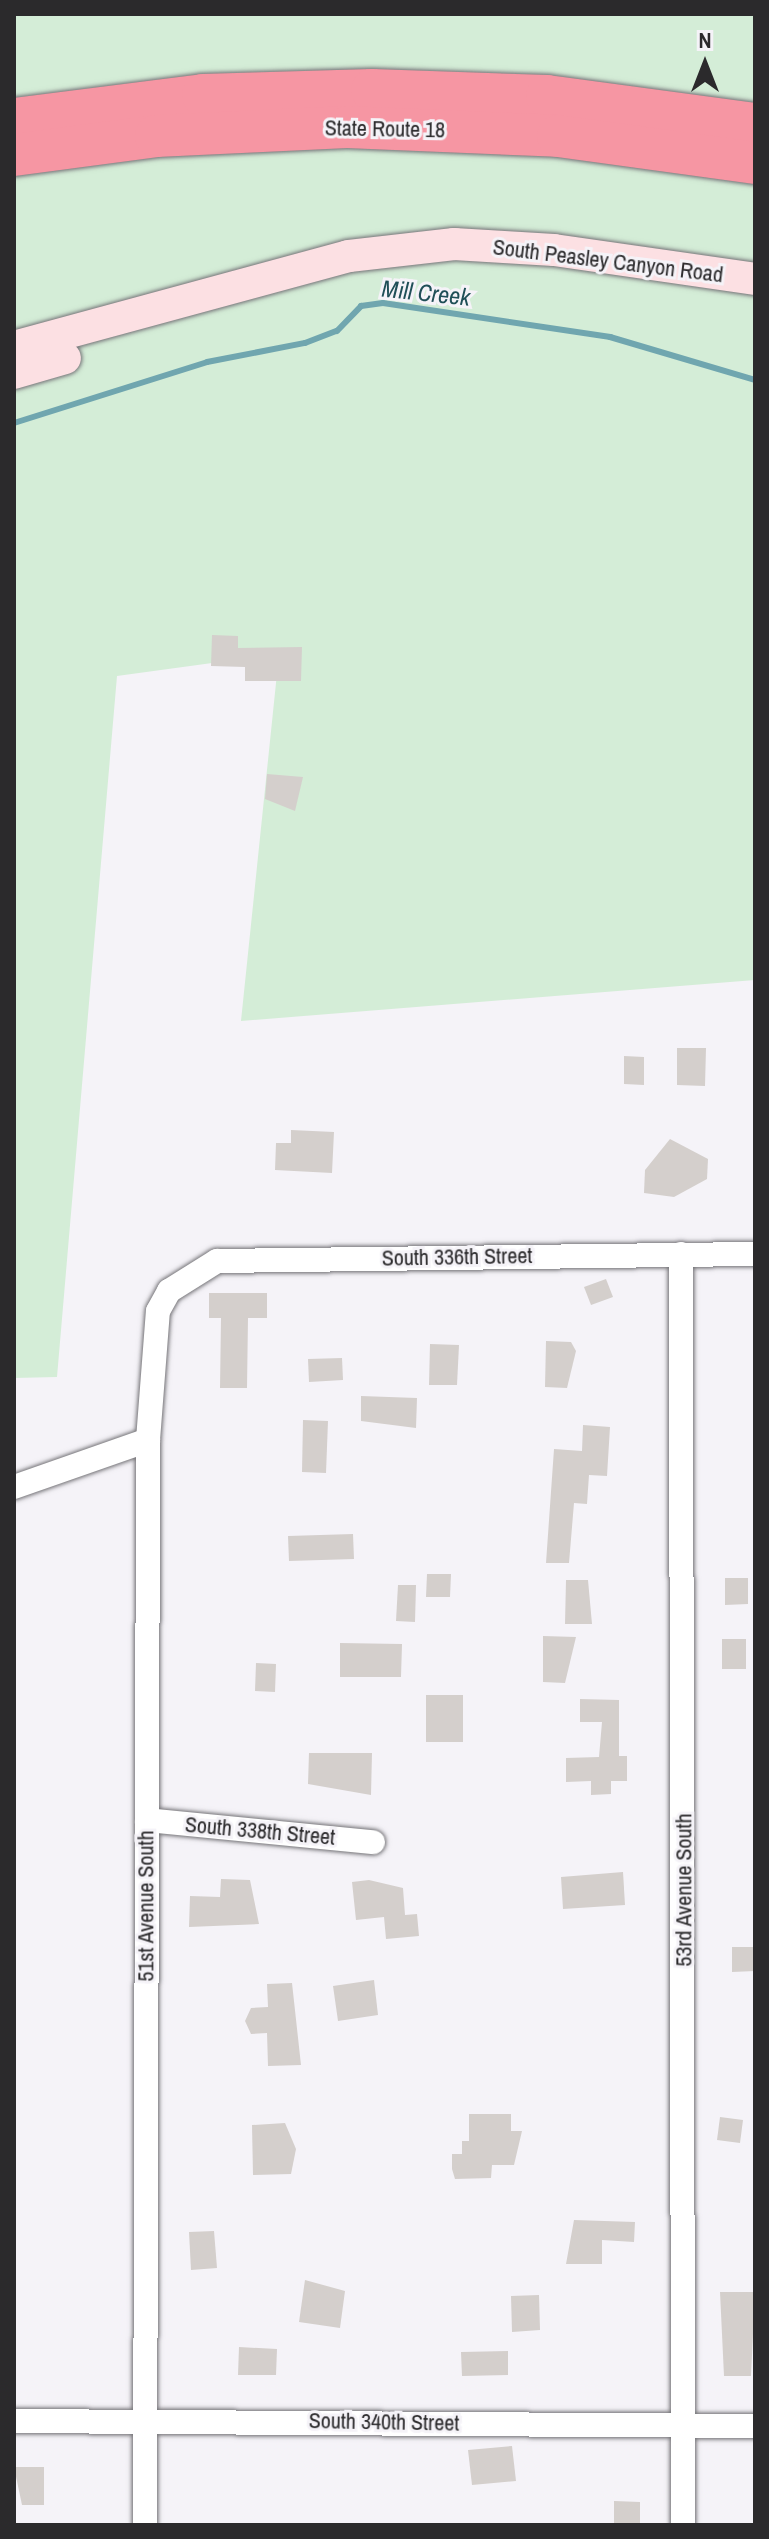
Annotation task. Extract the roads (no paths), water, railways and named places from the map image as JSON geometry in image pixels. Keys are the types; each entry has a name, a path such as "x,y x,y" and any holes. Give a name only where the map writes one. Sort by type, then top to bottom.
{"highway":[{"name":"State Route 18","path":"14,119 203,95 372,90 547,96 755,124"},
{"name":"State Route 18","path":"14,155 156,136 347,127 558,136 755,163"}],"main road":[{"name":"South Peasley Canyon Road","path":"14,347 180,305 349,256 454,244 554,250 755,279"},
{"name":"South Peasley Canyon Road","path":"14,373 109,341 180,305"}],"street":[{"name":"53rd Avenue South","path":"681,1254 683,2525"},
{"name":"South 336th Street","path":"169,1291 217,1261 239,1259 755,1254"},
{"name":"51st Avenue South","path":"145,2525 148,1440 151,1335 169,1291"},
{"path":"14,1487 148,1440"},
{"name":"South 338th Street","path":"147,1820 373,1842"},
{"name":"South 340th Street","path":"14,2421 143,2419 755,2426"}],"waterway":[{"name":"Mill Creek","path":"14,423 207,362 305,343 337,331 361,306 383,303 610,337 755,380"}]}
